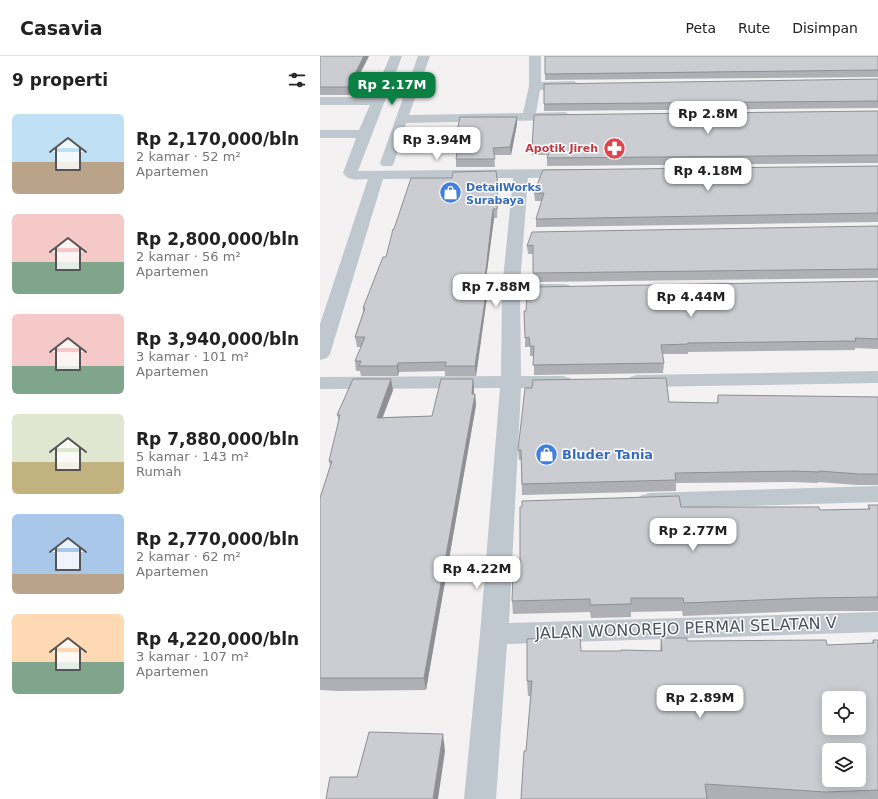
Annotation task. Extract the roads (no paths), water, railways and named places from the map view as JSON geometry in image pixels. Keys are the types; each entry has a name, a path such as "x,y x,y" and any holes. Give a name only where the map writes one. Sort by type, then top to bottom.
{"street":[{"path":"382,170 521,176 580,167 353,170 364,134 396,56"},
{"path":"529,117 536,86 535,56"},
{"path":"391,69 422,62"},
{"path":"320,354 382,170 422,62"},
{"path":"536,86 583,85"},
{"path":"320,101 377,102"},
{"path":"401,119 577,116"},
{"path":"320,134 364,134"},
{"path":"480,799 494,634 514,505 511,383 511,290 524,233 521,176"},
{"path":"511,290 583,289"},
{"path":"614,381 878,377"},
{"path":"320,383 583,382"},
{"path":"627,502 878,494"},
{"name":"JALAN WONOREJO PERMAI SELATAN V","path":"494,634 878,622"}],"place":[{"name":"Apotik Jireh","path":"614,148"},
{"name":"DetailWorks Surabaya","path":"450,193"},
{"name":"Bluder Tania","path":"547,454"}]}
